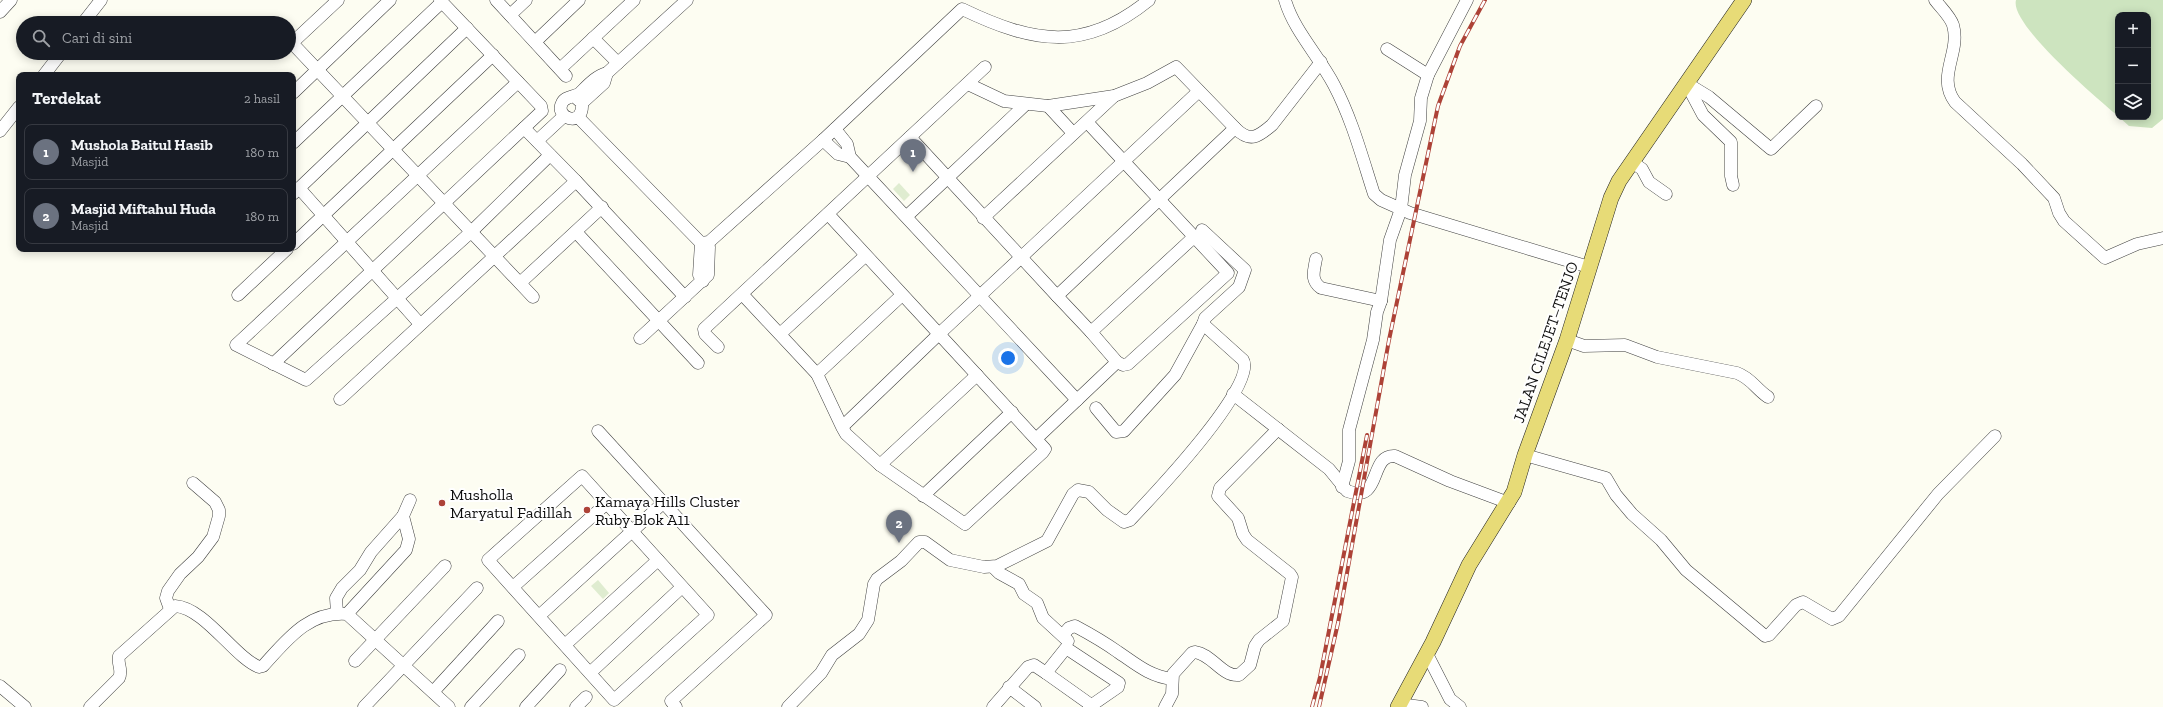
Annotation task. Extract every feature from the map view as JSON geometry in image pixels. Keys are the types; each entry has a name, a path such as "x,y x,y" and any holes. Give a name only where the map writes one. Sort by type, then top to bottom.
{"main road":[{"name":"JALAN CILEJET–TENJO","path":"1398,705 1427,654 1469,565 1509,503 1567,340 1611,198 1619,181 1744,0"}],"street":[{"path":"0,12 11,0"},
{"path":"88,16 101,0"},
{"path":"296,39 338,0"},
{"path":"296,90 390,0"},
{"path":"496,0 563,72 593,38 634,0"},
{"path":"510,15 526,0"},
{"path":"535,42 579,0"},
{"path":"578,100 582,111 578,117 571,119 564,116 561,110 562,103 567,98 578,100 604,82 607,73 687,0"},
{"path":"705,242 823,140 962,9 1015,32 1038,36 1069,38 1097,31 1129,16 1149,0"},
{"path":"1285,0 1296,25 1335,86 1355,136 1374,194 1380,200 1400,209 1589,267"},
{"path":"1342,487 1349,461 1349,430 1360,395 1373,340 1377,312 1381,301 1390,240 1400,209 1405,175 1420,121 1421,98 1428,75 1468,0"},
{"path":"1935,0 1950,19 1955,33 1955,42 1947,80 1949,94 1955,102 2022,164 2054,198 2059,213 2064,221 2105,258 2137,244 2163,238"},
{"path":"273,364 542,111 543,108 441,1 296,140"},
{"path":"420,324 324,215 296,191 467,28"},
{"path":"593,38 618,63"},
{"path":"296,47 533,297"},
{"path":"1387,49 1428,75"},
{"path":"296,241 493,55"},
{"path":"46,72 56,60"},
{"path":"968,84 1004,101 1025,105 1048,106 1114,96 1147,83 1176,67 1243,136 1251,138 1262,134 1272,125 1315,67 1321,62"},
{"path":"718,347 705,334 704,329 743,295 985,68"},
{"path":"518,82 236,345 306,380 396,297 471,232 550,155"},
{"path":"1686,83 1708,97 1769,148 1773,149 1816,106"},
{"path":"1686,83 1703,115 1731,142 1731,176 1733,185"},
{"path":"842,427 1199,90"},
{"path":"983,218 1114,96"},
{"path":"907,216 1025,105"},
{"path":"1048,106 1073,134"},
{"path":"0,131 16,111"},
{"path":"537,141 564,116"},
{"path":"578,117 705,242 708,275 640,338"},
{"path":"1087,122 1161,199 1198,233 1245,270 1239,287 1205,318 1175,376 1124,431 1116,432 1096,408"},
{"path":"524,128 602,208 685,297"},
{"path":"1057,296 1235,128"},
{"path":"1731,142 1746,128"},
{"path":"835,129 847,144 850,157 907,216 1076,400"},
{"path":"910,137 1117,362 1123,365 1128,364 1227,274 1228,270 1198,233"},
{"path":"823,140 838,154 850,157"},
{"path":"1632,162 1642,169 1649,182 1666,194"},
{"path":"340,399 493,256 576,181"},
{"path":"520,283 602,208"},
{"path":"743,295 817,374 846,434 880,465 923,496 966,524 1043,452 1043,445 1037,438 865,256 828,214"},
{"path":"576,232 698,363"},
{"path":"1091,332 1198,233"},
{"path":"238,296 285,252"},
{"path":"780,334 865,256"},
{"path":"1316,259 1313,276 1316,284 1322,288 1381,301"},
{"path":"817,374 902,295"},
{"path":"788,707 820,673 832,655 859,634 868,620 874,584 877,579 901,561 919,542 925,542 950,560 993,567 1047,541 1073,494 1078,490 1089,492 1107,510 1124,522 1130,520 1196,448 1233,394 1244,368 1244,363 1203,324"},
{"path":"1567,340 1584,346 1624,345 1657,357 1737,373 1749,378 1755,387 1768,397"},
{"path":"1037,438 1117,362"},
{"path":"880,465 977,375"},
{"path":"1233,394 1329,469 1342,487 1350,492 1366,492 1371,486 1382,460 1389,456 1394,456 1450,481 1509,503"},
{"path":"923,496 1012,412"},
{"path":"1165,707 1172,694 1172,679 1175,670 1195,652 1201,653 1231,674 1243,673 1250,665 1255,646 1259,640 1283,621 1292,577 1287,571 1247,540 1243,534 1238,518 1218,496 1220,488 1278,429"},
{"path":"598,431 766,615 671,701 676,707"},
{"path":"1525,456 1606,478 1616,495 1632,514 1661,540 1686,570 1765,636 1769,634 1796,605 1803,602 1832,619 1839,616 1938,494 1995,436"},
{"path":"582,476 607,503 708,615 614,700 566,644 488,560 582,476"},
{"path":"170,609 166,598 168,591 180,574 198,557 213,537 219,516 220,510 215,502 193,483"},
{"path":"410,500 403,516 371,552 360,570 342,588 336,598 342,614 375,640 449,707"},
{"path":"513,587 607,503"},
{"path":"539,616 663,503"},
{"path":"90,707 119,678 121,674 118,662 119,656 175,606 188,609 259,667 263,666 302,626 318,617 342,614 406,550 409,539 403,516"},
{"path":"566,644 658,560"},
{"path":"355,661 445,566"},
{"path":"993,567 999,573 1019,584 1024,594 1037,602 1043,618 1068,640 1069,648 1119,682 1118,687 1090,706 1046,673 1034,665 1031,665 993,707"},
{"path":"591,672 682,587"},
{"path":"364,707 476,588"},
{"path":"433,692 498,621"},
{"path":"1063,635 1069,628 1075,626 1118,652 1139,668 1160,678 1172,679"},
{"path":"1046,673 1064,650 1069,648"},
{"path":"1427,654 1448,703 1460,707"},
{"path":"472,707 519,655"},
{"path":"526,707 560,670"},
{"path":"0,686 25,707"},
{"path":"1009,688 1036,707"},
{"path":"576,707 586,697"},
{"path":"1398,705 1422,707"}],"green space":[{"path":"2016,0 2163,0 2163,119 2152,128 2129,126 2122,120 2151,120 2151,12 2115,12 2115,113 2057,61 2026,26 2018,11"},
{"path":"899,183 910,195 904,201 893,189"},
{"path":"598,580 609,593 603,599 591,586"}],"railway":[{"path":"1319,707 1338,623 1389,340 1438,106 1460,46 1485,0"},
{"path":"1312,707 1320,677 1367,435"}],"place":[{"name":"Mushola Baitul Hasib","path":"913,172"},
{"name":"Musholla Maryatul Fadillah","path":"442,503"},
{"name":"Kamaya Hills Cluster Ruby Blok A11","path":"587,510"},
{"name":"Masjid Miftahul Huda","path":"899,543"}]}
